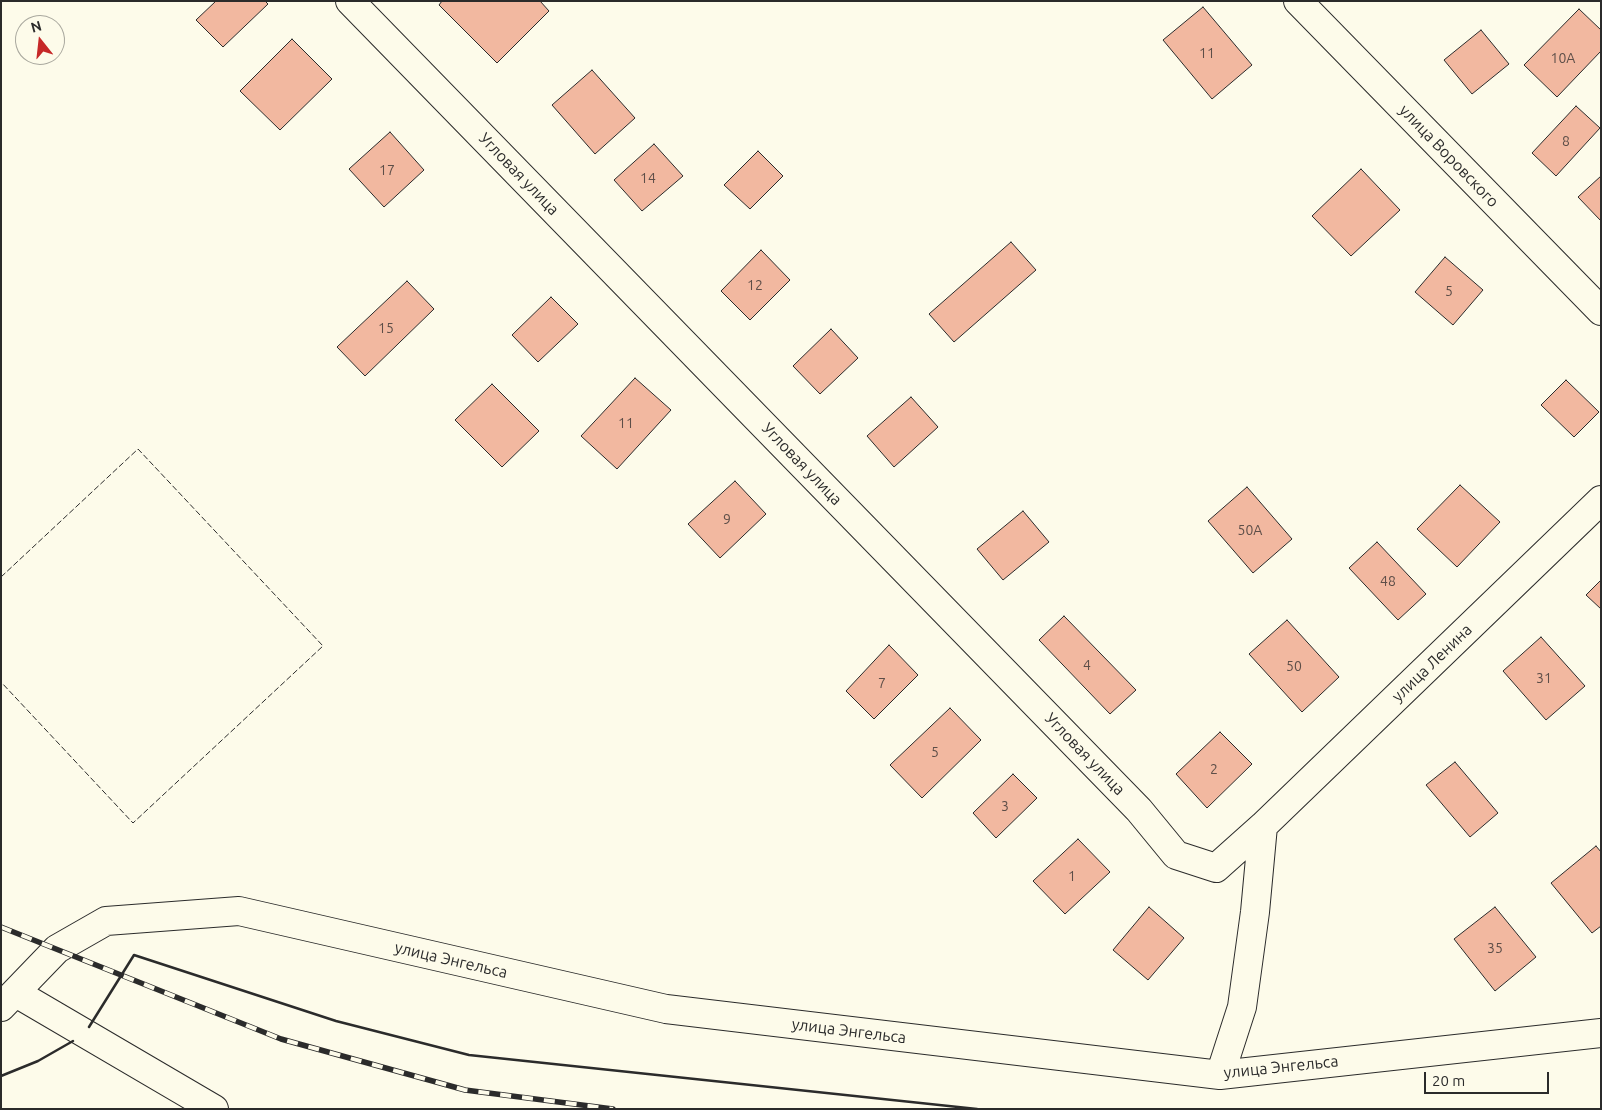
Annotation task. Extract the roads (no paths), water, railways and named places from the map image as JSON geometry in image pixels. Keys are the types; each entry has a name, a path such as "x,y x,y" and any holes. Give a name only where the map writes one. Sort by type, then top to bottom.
{"street":[{"name":"Угловая улица","path":"350,1 1132,802 1176,855 1216,868 1263,826"},
{"name":"улица Воровского","path":"1298,1 1601,312"},
{"name":"улица Ленина","path":"1263,826 1601,500"},
{"path":"1220,1074 1242,1008 1255,912 1263,826"},
{"name":"улица Энгельса","path":"9,1000 57,949 106,922 239,912 666,1009 1220,1074 1601,1033"},
{"path":"9,1000 84,1035 214,1109"}],"railway":[{"path":"1,927 281,1039 465,1090 613,1109"}]}
